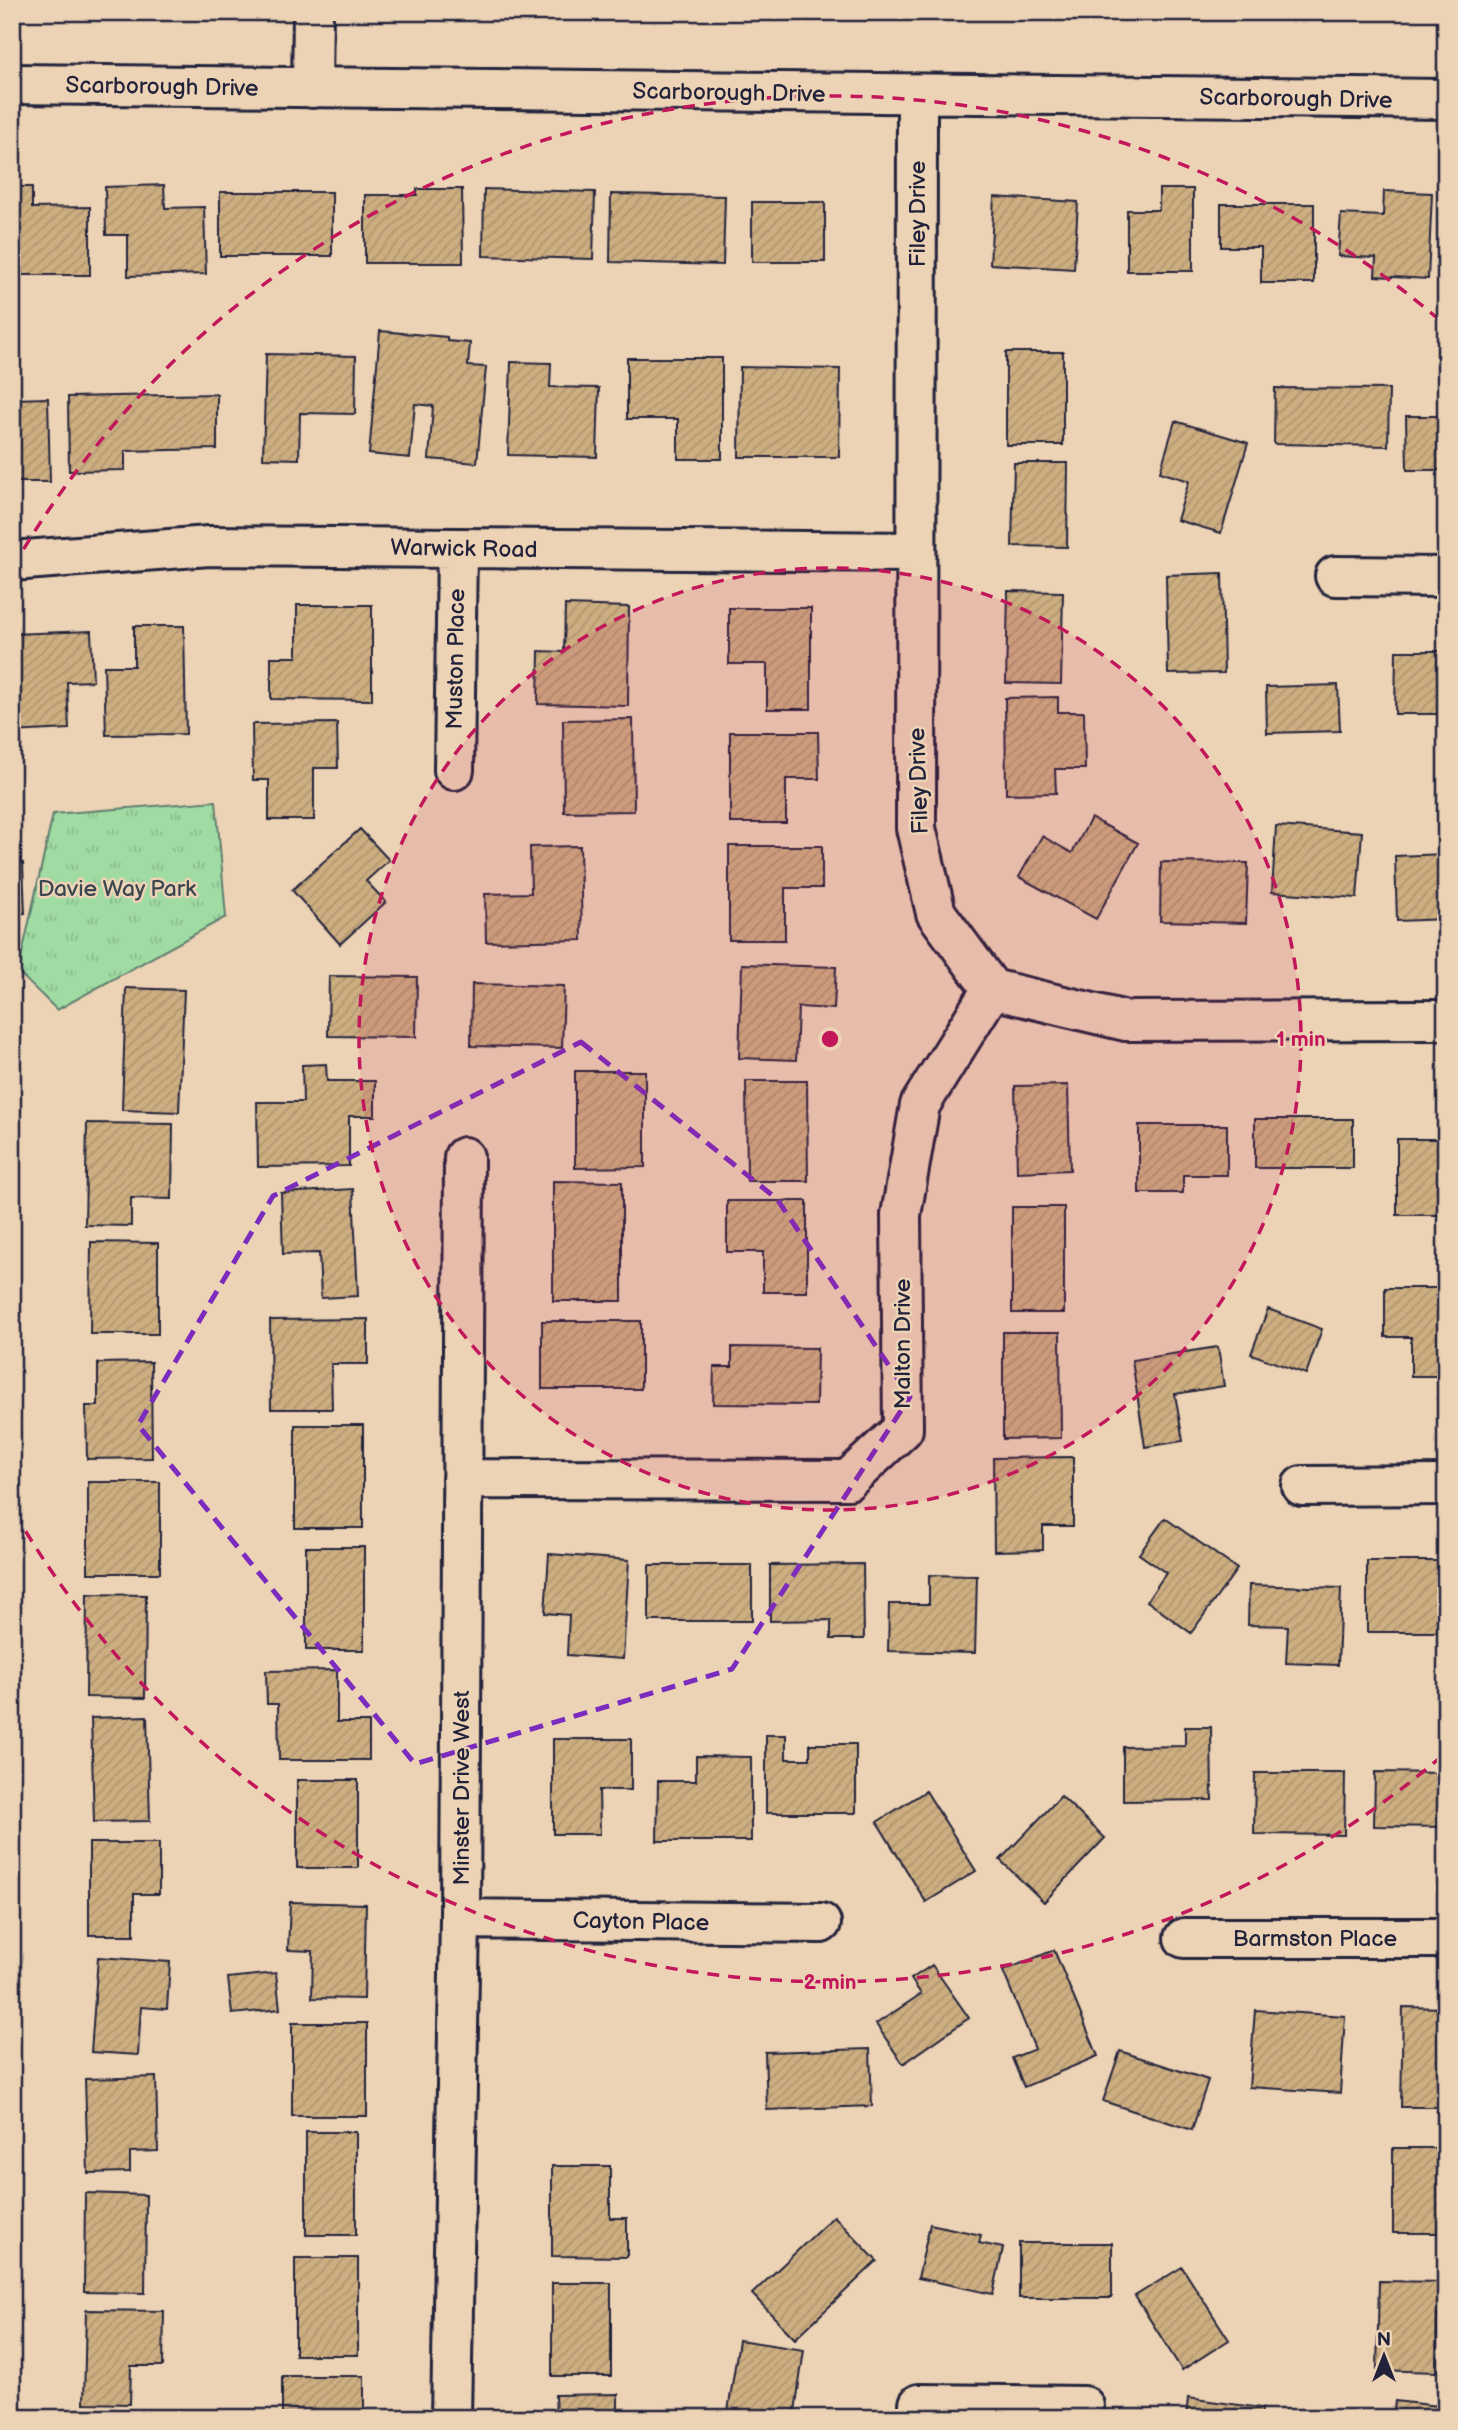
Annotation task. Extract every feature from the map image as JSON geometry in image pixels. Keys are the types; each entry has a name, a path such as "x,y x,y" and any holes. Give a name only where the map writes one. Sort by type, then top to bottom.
{"street":[{"path":"312,88 313,12"},
{"name":"Scarborough Drive","path":"12,84 1446,99"},
{"name":"Filey Drive","path":"917,94 916,828 936,913 992,989"},
{"name":"Warwick Road","path":"12,561 209,546 916,552"},
{"name":"Muston Place","path":"454,770 457,548"},
{"path":"1335,576 1446,578"},
{"path":"992,989 1126,1021 1446,1020"},
{"name":"Malton Drive","path":"463,1479 848,1480 903,1429 901,1215 920,1105 992,989"},
{"name":"Minster Drive West","path":"451,2418 460,1919 464,1157"},
{"path":"1302,1486 1446,1485"},
{"name":"Cayton Place","path":"460,1919 821,1923"},
{"name":"Barmston Place","path":"1184,1938 1446,1938"},
{"path":"919,2418 919,2404 1084,2406"}],"highlighted area":[{"path":"581,1042 777,1199 910,1397 732,1669 415,1764 138,1425 273,1196"}],"green space":[{"name":"Davie Way Park","path":"216,801 226,917 57,1010 18,972 53,814"}],"building":[{"path":"164,185 165,208 204,207 206,274 128,276 128,235 106,235 105,187"},
{"path":"12,187 32,187 32,208 90,207 90,275 12,275"},
{"path":"417,189 462,189 463,263 365,263 365,195 417,195"},
{"path":"484,189 595,192 593,259 483,256"},
{"path":"1159,189 1193,189 1193,271 1127,271 1127,210 1159,210"},
{"path":"1384,191 1432,193 1428,279 1375,276 1376,258 1338,256 1341,214 1383,216"},
{"path":"220,192 332,192 332,256 220,256"},
{"path":"611,194 725,196 723,265 610,262"},
{"path":"994,197 1078,202 1074,269 990,264"},
{"path":"752,202 825,202 825,262 752,262"},
{"path":"1221,204 1314,204 1314,283 1261,283 1261,247 1221,247"},
{"path":"380,331 447,337 447,341 470,343 468,366 486,367 477,463 429,459 433,406 415,404 410,458 369,454"},
{"path":"1006,352 1063,352 1063,445 1006,445"},
{"path":"266,354 356,356 355,414 300,413 299,459 263,458"},
{"path":"627,358 722,358 722,459 678,459 678,419 627,419"},
{"path":"511,362 551,363 550,387 599,388 597,457 508,455"},
{"path":"740,367 840,369 839,457 739,457"},
{"path":"1275,388 1389,389 1388,446 1274,444"},
{"path":"217,394 217,449 125,451 125,470 69,471 68,397"},
{"path":"48,398 50,482 12,482 12,399"},
{"path":"1406,416 1446,416 1446,470 1407,470"},
{"path":"1175,421 1248,443 1221,533 1177,520 1189,481 1160,472"},
{"path":"1014,463 1068,463 1067,547 1012,546"},
{"path":"1222,573 1224,673 1168,674 1166,575"},
{"path":"1008,591 1063,592 1061,684 1006,683"},
{"path":"297,605 372,605 372,700 271,699 271,657 297,657"},
{"path":"565,605 629,607 628,706 538,704 539,651 564,652"},
{"path":"729,608 811,608 811,709 767,709 767,664 729,664"},
{"path":"134,626 184,626 186,734 106,735 104,666 134,666"},
{"path":"91,631 93,681 67,682 69,729 12,732 12,634"},
{"path":"1396,651 1446,651 1446,714 1395,714"},
{"path":"1338,685 1340,731 1267,733 1266,687"},
{"path":"1058,697 1058,712 1084,712 1085,769 1055,769 1056,793 1006,794 1005,698"},
{"path":"633,719 634,811 564,812 563,720"},
{"path":"337,723 338,768 314,768 314,820 269,820 269,780 253,780 252,724"},
{"path":"730,732 818,732 819,779 786,779 786,823 730,823"},
{"path":"1091,818 1138,843 1096,919 1019,877 1042,836 1072,853"},
{"path":"1276,826 1362,832 1357,898 1272,892"},
{"path":"360,829 389,860 366,881 386,902 340,944 292,890"},
{"path":"580,846 582,940 486,942 485,894 531,893 530,847"},
{"path":"729,846 822,846 822,888 785,888 785,940 729,940"},
{"path":"1446,854 1446,919 1397,921 1395,856"},
{"path":"1161,862 1248,863 1246,923 1160,921"},
{"path":"12,863 23,863 25,913 12,914"},
{"path":"742,964 836,967 834,1009 798,1007 796,1060 739,1058"},
{"path":"329,976 417,977 416,1037 328,1036"},
{"path":"472,984 564,986 562,1048 471,1046"},
{"path":"126,988 184,990 179,1112 122,1110"},
{"path":"326,1064 327,1081 375,1081 375,1116 349,1116 349,1166 258,1167 257,1102 303,1102 302,1065"},
{"path":"575,1071 645,1071 645,1167 575,1168"},
{"path":"746,1081 807,1081 808,1181 747,1181"},
{"path":"1068,1085 1070,1170 1017,1172 1015,1086"},
{"path":"1255,1119 1353,1119 1353,1168 1255,1168"},
{"path":"87,1123 173,1124 172,1199 131,1198 131,1226 85,1225"},
{"path":"1139,1125 1227,1125 1227,1175 1183,1175 1183,1193 1139,1193"},
{"path":"1397,1139 1446,1139 1446,1215 1397,1215"},
{"path":"553,1181 622,1182 622,1301 553,1301"},
{"path":"353,1189 358,1296 321,1298 319,1253 283,1254 281,1193"},
{"path":"727,1201 807,1201 807,1292 763,1292 763,1252 727,1252"},
{"path":"1012,1207 1064,1207 1064,1313 1012,1313"},
{"path":"91,1242 158,1243 158,1334 90,1334"},
{"path":"1385,1288 1446,1288 1446,1376 1411,1376 1411,1337 1385,1337"},
{"path":"1268,1309 1322,1329 1306,1374 1251,1354"},
{"path":"368,1319 368,1364 331,1364 332,1409 271,1409 270,1320"},
{"path":"542,1321 641,1321 641,1389 542,1389"},
{"path":"1003,1332 1060,1332 1061,1438 1003,1439"},
{"path":"732,1347 817,1348 816,1405 713,1404 714,1367 732,1367"},
{"path":"1218,1347 1224,1386 1175,1394 1183,1441 1145,1447 1132,1360"},
{"path":"151,1362 152,1458 87,1459 86,1406 98,1406 98,1363"},
{"path":"295,1425 363,1425 363,1528 295,1528"},
{"path":"1073,1457 1073,1526 1043,1526 1043,1550 994,1551 993,1458"},
{"path":"88,1482 160,1482 160,1573 88,1573"},
{"path":"1165,1518 1237,1569 1191,1633 1147,1601 1166,1573 1139,1554"},
{"path":"306,1547 364,1547 364,1650 306,1650"},
{"path":"549,1554 629,1560 623,1659 567,1655 569,1615 545,1613"},
{"path":"1367,1561 1446,1561 1446,1632 1367,1632"},
{"path":"863,1564 864,1639 831,1639 831,1620 770,1621 770,1565"},
{"path":"649,1565 752,1565 752,1621 649,1621"},
{"path":"929,1575 977,1576 975,1653 888,1651 889,1604 929,1604"},
{"path":"1249,1585 1341,1588 1338,1665 1286,1663 1288,1626 1248,1625"},
{"path":"87,1594 146,1595 145,1698 86,1697"},
{"path":"337,1670 337,1722 369,1722 369,1760 279,1760 278,1704 267,1704 266,1671"},
{"path":"147,1716 150,1821 94,1822 91,1718"},
{"path":"1185,1727 1211,1727 1212,1800 1123,1801 1123,1747 1185,1746"},
{"path":"766,1735 786,1735 786,1759 810,1759 810,1744 856,1744 856,1813 766,1813"},
{"path":"553,1739 631,1739 631,1790 599,1790 600,1834 553,1834"},
{"path":"696,1756 751,1757 751,1841 657,1841 658,1781 696,1781"},
{"path":"1375,1772 1446,1773 1446,1827 1374,1826"},
{"path":"1255,1773 1345,1773 1344,1835 1254,1834"},
{"path":"297,1780 358,1780 358,1868 297,1868"},
{"path":"926,1791 976,1871 926,1902 877,1822"},
{"path":"1061,1796 1105,1838 1044,1902 1000,1860"},
{"path":"89,1843 159,1843 159,1894 134,1894 134,1935 89,1935"},
{"path":"290,1902 366,1904 364,1999 312,1998 313,1951 288,1950"},
{"path":"1054,1950 1098,2056 1024,2087 1012,2058 1035,2049 1003,1971"},
{"path":"98,1957 170,1962 167,2009 141,2007 138,2055 91,2052"},
{"path":"932,1965 969,2018 903,2064 876,2024 921,1994 911,1979"},
{"path":"276,1973 280,2009 232,2014 228,1978"},
{"path":"1403,2007 1446,2008 1446,2107 1401,2107"},
{"path":"1255,2010 1345,2016 1340,2093 1249,2087"},
{"path":"292,2023 367,2023 367,2116 292,2116"},
{"path":"870,2049 872,2106 767,2110 765,2052"},
{"path":"1120,2051 1208,2080 1192,2130 1103,2101"},
{"path":"156,2077 158,2151 130,2152 130,2172 88,2173 85,2079"},
{"path":"306,2132 356,2132 356,2235 306,2235"},
{"path":"1393,2148 1446,2148 1446,2233 1393,2233"},
{"path":"552,2166 610,2166 610,2218 627,2218 627,2257 552,2256"},
{"path":"85,2193 146,2195 145,2293 84,2292"},
{"path":"834,2216 877,2261 795,2339 752,2294"},
{"path":"930,2224 981,2235 979,2243 1003,2248 993,2294 918,2278"},
{"path":"1019,2243 1112,2243 1112,2298 1019,2298"},
{"path":"295,2258 358,2258 358,2355 295,2355"},
{"path":"1182,2267 1229,2340 1182,2370 1135,2296"},
{"path":"1379,2281 1446,2282 1446,2314 1437,2314 1436,2372 1377,2370"},
{"path":"552,2283 611,2283 611,2376 552,2376"},
{"path":"86,2310 164,2311 163,2366 131,2366 130,2404 84,2403"},
{"path":"739,2340 804,2350 794,2418 727,2418"},
{"path":"282,2376 364,2376 364,2418 282,2418"},
{"path":"618,2394 618,2418 556,2418 555,2395"},
{"path":"1188,2398 1262,2408 1261,2418 1186,2418"},
{"path":"1395,2401 1446,2407 1446,2418 1393,2418"}]}
